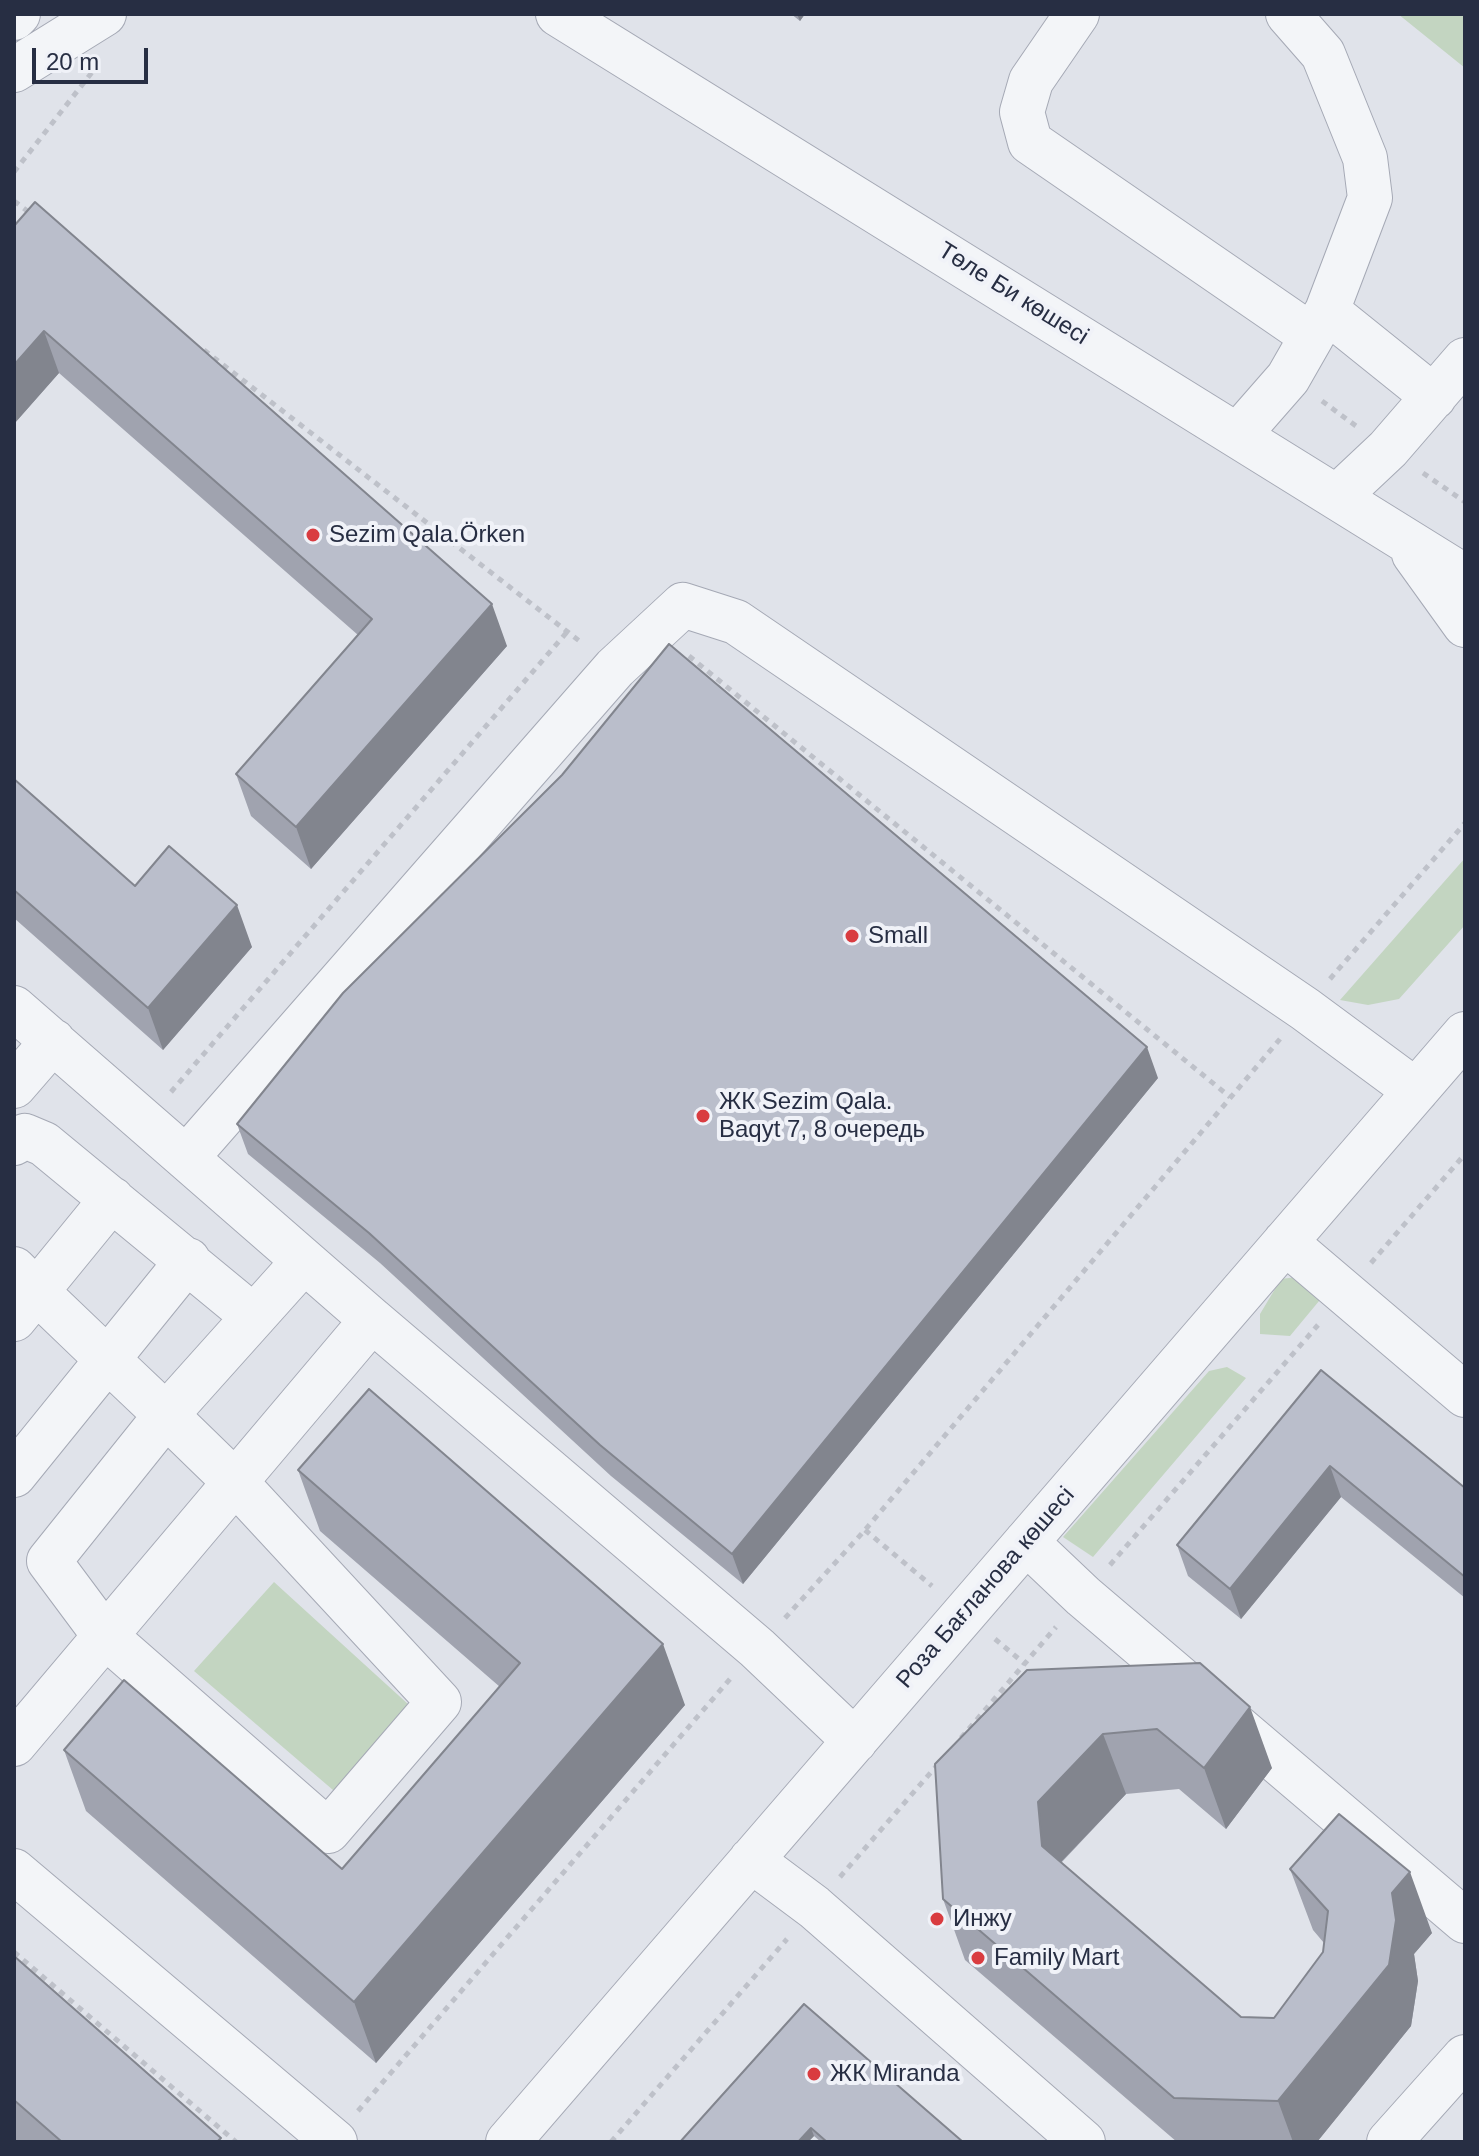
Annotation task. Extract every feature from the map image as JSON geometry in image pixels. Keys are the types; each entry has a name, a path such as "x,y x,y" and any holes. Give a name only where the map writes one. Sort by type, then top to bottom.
{"street":[{"path":"14,70 104,14"},
{"name":"Төле Би көшесі","path":"558,14 1465,577"},
{"path":"1077,14 1031,81 1022,112 1030,142 1434,397"},
{"path":"1239,434 1288,378 1320,323 1370,198 1365,158 1323,54 1288,14"},
{"path":"1338,496 1388,449 1465,360"},
{"path":"1404,539 1465,625"},
{"path":"186,1158 615,668 683,605 736,622 1305,1009 1416,1091"},
{"path":"14,1008 372,1320 757,1648 855,1741"},
{"name":"Роза Бағланова көшесі","path":"508,2142 1465,1034"},
{"path":"14,1086 53,1041"},
{"path":"14,1143 25,1136 44,1144 254,1317"},
{"path":"112,1199 21,1293 107,1359 166,1415 237,1484 439,1702 328,1831 104,1635 49,1561 166,1415 304,1261"},
{"path":"1285,1242 1465,1395"},
{"path":"14,1475 188,1260"},
{"path":"14,1744 104,1635 237,1484 372,1320"},
{"path":"1026,1542 1083,1596 1465,1921"},
{"path":"751,1860 814,1907 1083,2142"},
{"path":"14,1871 334,2141"},
{"path":"1389,2142 1465,2057"}],"path":[{"path":"14,172 100,63"},
{"path":"14,201 39,220"},
{"path":"201,348 615,668"},
{"path":"656,630 1230,1097"},
{"path":"145,1122 567,632"},
{"path":"334,2141 757,1648 865,1530 1465,823"},
{"path":"955,1745 1465,1154"},
{"path":"611,2142 945,1756"},
{"path":"14,1952 236,2142"}],"green space":[{"path":"1398,14 1465,14 1465,68"},
{"path":"1465,858 1465,925 1399,999 1368,1005 1340,1000"},
{"path":"1304,1276 1329,1289 1290,1336 1260,1334 1260,1314 1281,1279"},
{"path":"1227,1367 1246,1378 1093,1557 1063,1537 1209,1371"},
{"path":"274,1582 409,1705 340,1796 194,1671"}],"building":[{"name":"Sezim Qala.Örken","path":"35,202 492,604 296,827 236,774 372,619 44,331 14,365 14,226"},
{"name":"ЖК Sezim Qala. Baqyt 7, 8 очередь","path":"669,644 1147,1047 732,1554 600,1445 369,1233 237,1124 343,993 562,775"},
{"path":"14,779 135,886 169,846 237,905 148,1008 14,890"},
{"path":"1321,1370 1465,1488 1465,1577 1330,1466 1230,1589 1177,1545"},
{"path":"369,1389 663,1644 354,2002 64,1750 124,1680 342,1869 520,1663 298,1470"},
{"path":"1200,1663 1250,1707 1204,1768 1157,1729 1103,1734 1038,1802 1042,1846 1241,2017 1274,2018 1323,1952 1328,1911 1290,1869 1339,1814 1410,1872 1392,1893 1396,1920 1389,1965 1278,2101 1174,2098 943,1899 935,1764 1027,1670"},
{"path":"14,1956 221,2138 217,2142 62,2142 14,2100"},
{"name":"ЖК Miranda","path":"804,2004 963,2142 827,2142 811,2128 798,2142 680,2142"}],"place":[{"name":"Sezim Qala.Örken","path":"313,535"},
{"name":"Small","path":"852,936"},
{"name":"ЖК Sezim Qala. Baqyt 7, 8 очередь","path":"703,1116"},
{"name":"Инжу","path":"937,1919"},
{"name":"Family Mart","path":"978,1958"},
{"name":"ЖК Miranda","path":"814,2074"}]}
